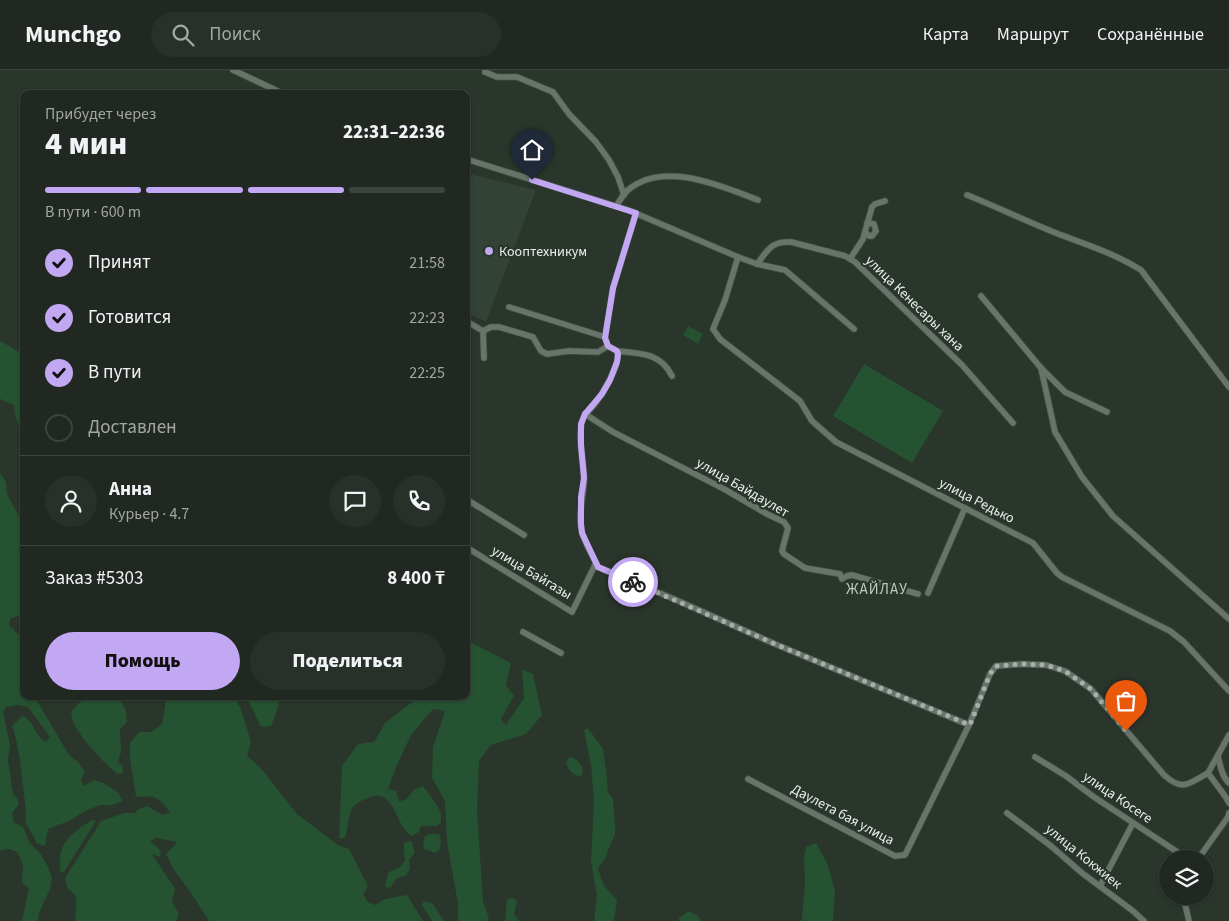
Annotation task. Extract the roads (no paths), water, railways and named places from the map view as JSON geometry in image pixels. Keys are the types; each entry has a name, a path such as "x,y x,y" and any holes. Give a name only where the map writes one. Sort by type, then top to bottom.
{"street":[{"path":"233,70 276,90"},
{"path":"485,72 497,77 517,77 553,92 569,114 596,142 610,160 624,195"},
{"path":"470,160 616,206 738,257 757,264 785,270 854,329"},
{"path":"616,206 627,191 643,181 657,177 688,177 713,183 758,200"},
{"path":"967,194 1100,250 1141,270 1229,387"},
{"path":"850,259 863,239 872,207 885,200"},
{"path":"636,213 613,288 605,338 608,346 617,351 640,353 654,358 668,367 672,376"},
{"path":"865,232 872,236 876,231 874,224 867,223"},
{"name":"улица Кенесары хана","path":"757,264 770,246 782,242 791,242 845,256 855,262 962,365 1013,423"},
{"name":"улица Редько","path":"738,257 725,300 713,329 720,339 800,401 812,421 836,442 1034,543 1062,577 1170,631 1184,642 1229,691"},
{"path":"981,296 1041,368 1066,392 1107,412"},
{"path":"510,307 605,338"},
{"path":"470,324 482,331"},
{"path":"482,331 499,326 533,338 541,351 547,354 569,351 598,352 608,346"},
{"path":"482,331 484,358"},
{"path":"617,351 617,362 610,380 602,394 585,414 581,424 584,478 581,497 582,533 598,567 775,644 970,725"},
{"path":"1041,368 1055,432 1082,477 1114,516 1229,619"},
{"name":"улица Байдаулет","path":"585,414 613,432 784,522 788,528 782,551 806,568 840,574 842,579 852,574 918,594"},
{"path":"470,501 524,535"},
{"path":"928,593 965,508"},
{"name":"улица Байгазы","path":"470,549 572,612 596,562"},
{"path":"523,632 561,653"},
{"name":"Даулета бая улица","path":"748,779 895,856 905,855 970,725 990,674 996,666 1021,664 1046,665 1065,671 1091,689 1114,718 1173,783 1186,785 1208,773"},
{"path":"1229,735 1208,773 1229,803"},
{"path":"1218,756 1224,776 1229,783"},
{"name":"улица Косеге","path":"1035,757 1174,850"},
{"name":"улица Кокжиек","path":"1007,812 1144,921"},
{"path":"1204,850 1229,816"},
{"path":"1100,886 1133,823"},
{"path":"1185,905 1189,921"}],"place":[{"name":"Кооптехникум","path":"489,251"}],"district":[{"name":"ЖАЙЛАУ","path":"877,589"}]}
